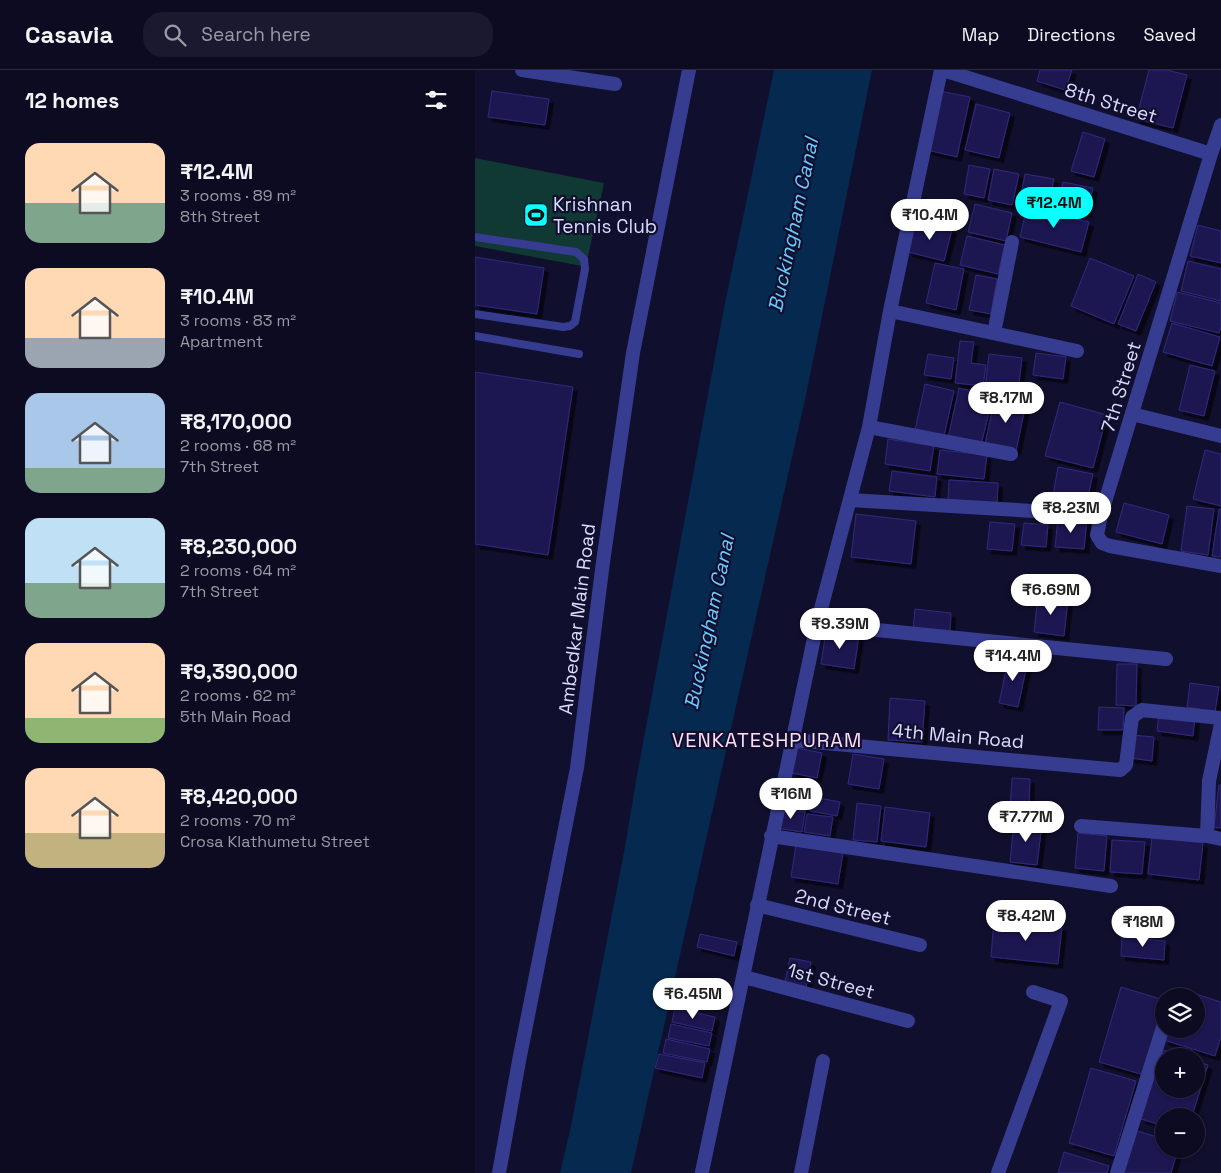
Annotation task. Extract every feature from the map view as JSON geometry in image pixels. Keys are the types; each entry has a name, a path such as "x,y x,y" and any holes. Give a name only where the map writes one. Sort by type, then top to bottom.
{"street":[{"path":"522,70 615,84"},
{"name":"Ambedkar Main Road","path":"499,1173 577,768 633,353 689,70"},
{"path":"703,1173 771,836 817,624 869,427 890,310 942,70"},
{"name":"8th Street","path":"942,70 1211,154"},
{"name":"7th Street","path":"1221,125 1101,515 1097,535 1102,543 1119,548 1221,566"},
{"path":"993,332 1012,242"},
{"path":"890,310 1077,351"},
{"path":"1132,414 1221,436"},
{"path":"869,427 1011,454"},
{"path":"850,500 1101,515"},
{"path":"817,624 1166,659"},
{"name":"4th Main Road","path":"792,740 1120,770 1126,765 1132,717 1142,710 1221,718"},
{"path":"1081,826 1214,838 1209,781 1221,724"},
{"path":"771,836 1111,886"},
{"name":"2nd Street","path":"757,905 920,944"},
{"name":"1st Street","path":"744,977 908,1021"},
{"path":"998,1173 1061,1001 1033,992"},
{"path":"1117,1173 1160,1038"},
{"path":"801,1173 823,1061"}],"lane":[{"path":"475,237 577,252 584,259 585,269 575,322 570,326 563,327 475,314"},
{"path":"475,336 579,354"}],"green space":[{"name":"Krishnan Tennis Club","path":"475,158 604,183 587,261 582,266 475,246"}],"water":[{"name":"Buckingham Canal","path":"774,70 872,70 806,395 631,1173 560,1173 571,1126 625,847 725,303"}],"building":[{"path":"1040,70 1072,70 1065,90 1037,81"},
{"path":"1149,70 1167,70 1187,75 1173,128 1136,119"},
{"path":"492,91 549,99 545,125 488,117"},
{"path":"939,91 970,97 957,157 927,150"},
{"path":"976,104 1010,113 999,158 965,150"},
{"path":"1083,132 1105,139 1094,177 1071,171"},
{"path":"969,165 990,169 984,198 964,194"},
{"path":"994,169 1019,174 1012,205 988,200"},
{"path":"1025,174 1054,179 1048,206 1020,200"},
{"path":"1063,182 1093,188 1087,213 1058,207"},
{"path":"975,204 1012,213 1006,241 968,232"},
{"path":"1027,207 1089,222 1081,252 1020,237"},
{"path":"915,221 952,229 944,261 908,252"},
{"path":"1198,225 1221,231 1221,263 1190,256"},
{"path":"967,236 1005,245 998,274 960,265"},
{"path":"475,257 544,268 537,314 475,305"},
{"path":"1090,258 1134,276 1114,324 1071,306"},
{"path":"1188,261 1221,269 1221,301 1181,291"},
{"path":"935,263 964,269 956,310 926,303"},
{"path":"1138,274 1156,282 1136,331 1118,324"},
{"path":"976,275 997,279 991,314 969,310"},
{"path":"1177,292 1221,303 1221,326 1219,333 1170,321"},
{"path":"1172,323 1220,337 1212,366 1163,352"},
{"path":"960,341 974,342 971,363 986,365 983,386 955,383"},
{"path":"1036,353 1066,357 1063,379 1033,375"},
{"path":"928,354 954,358 951,379 924,375"},
{"path":"989,354 1022,358 1018,392 985,388"},
{"path":"1190,365 1215,371 1204,416 1179,410"},
{"path":"475,372 573,387 548,555 475,544"},
{"path":"925,384 954,391 944,436 915,430"},
{"path":"959,388 993,396 981,445 948,438"},
{"path":"995,397 1026,403 1016,451 985,444"},
{"path":"1060,402 1107,415 1093,468 1045,456"},
{"path":"888,439 934,446 930,471 885,464"},
{"path":"940,450 987,455 984,479 937,474"},
{"path":"1205,450 1221,454 1221,506 1193,499"},
{"path":"1058,467 1093,474 1087,501 1053,495"},
{"path":"892,471 937,477 935,497 889,491"},
{"path":"949,480 998,483 997,506 948,502"},
{"path":"1124,503 1169,515 1162,544 1116,532"},
{"path":"1187,506 1214,509 1208,555 1181,551"},
{"path":"1219,509 1221,509 1221,557 1212,556"},
{"path":"856,514 916,521 911,564 851,557"},
{"path":"1058,518 1087,520 1084,549 1055,547"},
{"path":"990,522 1015,524 1012,551 987,549"},
{"path":"1024,523 1048,525 1046,547 1021,545"},
{"path":"1038,596 1068,600 1064,636 1034,632"},
{"path":"915,609 951,613 950,632 913,629"},
{"path":"826,631 859,636 854,669 821,664"},
{"path":"1009,656 1028,660 1018,707 999,703"},
{"path":"1117,664 1137,664 1136,706 1116,705"},
{"path":"1190,683 1219,687 1215,712 1187,707"},
{"path":"890,698 925,701 922,742 888,740"},
{"path":"1099,707 1124,708 1123,730 1098,730"},
{"path":"1159,713 1195,718 1193,736 1157,731"},
{"path":"1132,735 1154,737 1152,761 1130,758"},
{"path":"797,748 822,753 817,778 792,773"},
{"path":"853,754 884,759 879,789 848,784"},
{"path":"1012,778 1030,779 1029,811 1010,810"},
{"path":"1219,785 1221,785 1221,828 1214,827"},
{"path":"784,791 809,795 806,811 782,807"},
{"path":"813,797 840,802 837,816 810,811"},
{"path":"857,803 881,806 877,842 853,840"},
{"path":"885,807 930,813 926,847 881,841"},
{"path":"779,809 805,812 802,832 776,828"},
{"path":"807,814 833,817 830,836 804,832"},
{"path":"1014,821 1042,824 1037,865 1010,862"},
{"path":"1078,833 1107,836 1104,871 1075,868"},
{"path":"1152,837 1203,843 1199,880 1148,874"},
{"path":"1112,840 1145,842 1142,874 1110,872"},
{"path":"796,845 843,853 838,884 791,877"},
{"path":"994,919 1062,927 1058,964 991,957"},
{"path":"700,934 737,942 734,956 697,947"},
{"path":"1122,937 1165,941 1164,960 1121,956"},
{"path":"790,958 811,962 806,987 785,982"},
{"path":"697,979 727,986 724,1000 694,993"},
{"path":"1121,987 1155,997 1155,1038 1144,1075 1099,1062"},
{"path":"1205,997 1221,1002 1221,1037 1215,1056 1205,1053 1205,1048 1190,1048 1164,1040 1165,1038 1205,1038"},
{"path":"675,1008 715,1017 712,1031 672,1022"},
{"path":"671,1024 712,1033 709,1046 668,1038"},
{"path":"666,1039 710,1049 707,1062 663,1053"},
{"path":"659,1054 705,1063 702,1078 655,1068"},
{"path":"1205,1064 1208,1065 1205,1075"},
{"path":"1091,1068 1136,1081 1114,1156 1069,1143"},
{"path":"1155,1075 1155,1098 1198,1098 1195,1108 1155,1108 1155,1123 1141,1119"},
{"path":"1137,1131 1155,1136 1155,1158 1175,1158 1171,1173 1124,1173"},
{"path":"1064,1152 1109,1166 1107,1173 1058,1173"}],"place":[{"name":"Krishnan Tennis Club","path":"536,215"}],"district":[{"name":"VENKATESHPURAM","path":"767,740"}]}
